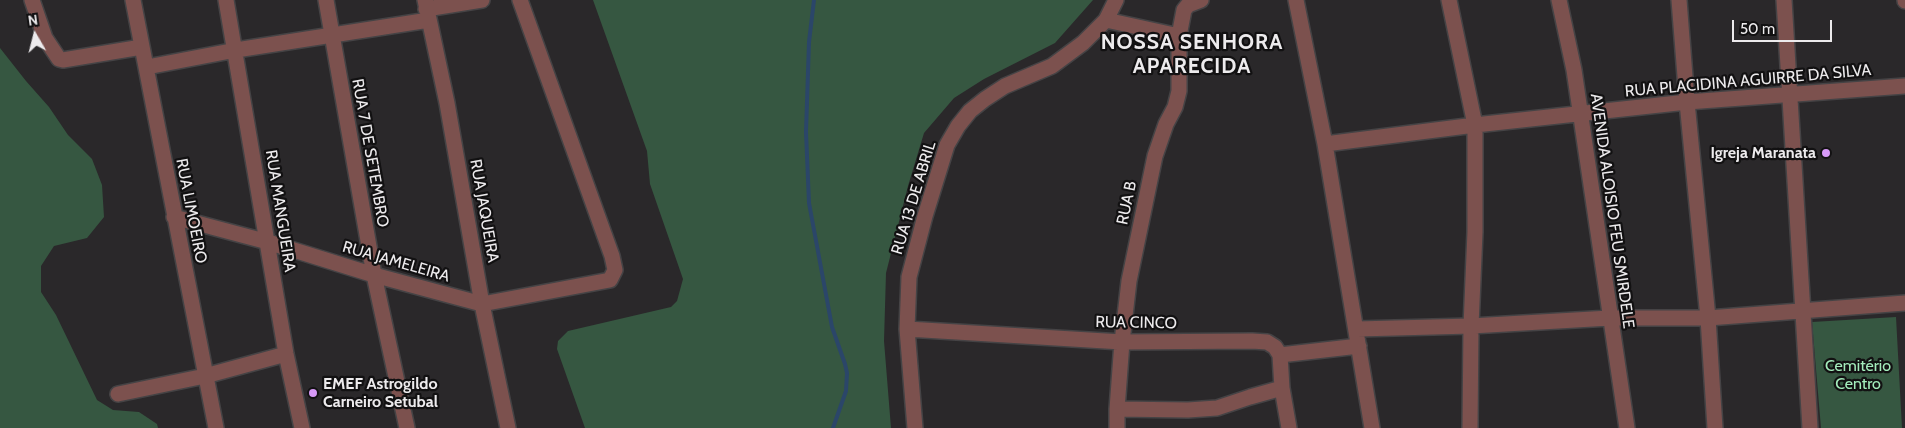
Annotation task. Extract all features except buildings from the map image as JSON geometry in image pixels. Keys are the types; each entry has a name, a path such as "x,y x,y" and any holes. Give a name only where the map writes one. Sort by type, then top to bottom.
{"street":[{"path":"32,0 45,38 59,59 63,60 142,46"},
{"name":"RUA LIMOEIRO","path":"133,0 216,428"},
{"name":"RUA MANGUEIRA","path":"226,0 236,50 286,354 302,428"},
{"name":"RUA 7 DE SETEMBRO","path":"326,0 374,275 407,428"},
{"path":"147,68 236,50 333,36 427,10 482,0"},
{"name":"RUA JAMELEIRA","path":"174,217 482,304 610,280 615,270 612,256 520,0"},
{"name":"RUA 13 DE ABRIL","path":"915,428 907,330 909,277 947,145 958,126 970,111 985,99 1005,86 1052,66 1083,43 1106,20 1116,0"},
{"name":"RUA B","path":"1117,428 1122,342 1129,281 1155,156 1166,124 1175,108 1179,91 1179,36 1184,10 1188,5 1201,0"},
{"path":"1296,0 1325,144 1372,428"},
{"path":"1449,0 1475,125 1475,232 1470,326 1470,428"},
{"name":"AVENIDA ALOISIO FEU SMIRDELE","path":"1559,0 1574,70 1627,428"},
{"path":"1679,0 1708,318 1715,428"},
{"path":"1784,0 1810,428"},
{"name":"RUA JAQUEIRA","path":"427,10 447,103 482,304 508,428"},
{"path":"1106,20 1179,36"},
{"name":"RUA PLACIDINA AGUIRRE DA SILVA","path":"1325,144 1475,125 1687,102 1790,96 1905,86"},
{"path":"1357,329 1470,326 1610,318 1708,318 1905,303"},
{"name":"RUA CINCO","path":"907,330 1122,342 1252,340 1267,342 1275,347 1280,355"},
{"path":"1290,428 1282,388 1280,355 1359,346"},
{"path":"118,394 205,376 286,354"},
{"path":"1117,409 1188,410 1218,408 1250,396 1282,388"}],"green space":[{"path":"593,0 1093,0 1055,43 984,79 954,98 924,133 908,186 886,273 884,341 891,428 585,428 557,349 558,341 568,331 671,307 677,301 683,279 650,184 647,151"},
{"path":"0,48 49,107 68,135 92,159 102,185 104,217 87,238 54,246 41,266 41,292 56,315 97,400 113,410 139,412 157,424 158,428 0,428"},
{"name":"Cemitério Centro","path":"1896,317 1902,428 1821,428 1812,322"}],"waterway":[{"path":"814,0 809,42 806,132 809,203 832,327 847,373 846,391 833,428"}],"place":[{"name":"Igreja Maranata","path":"1826,153"},
{"name":"EMEF Astrogildo Carneiro Setubal","path":"313,393"}],"district":[{"name":"NOSSA SENHORA APARECIDA","path":"1192,55"}]}
